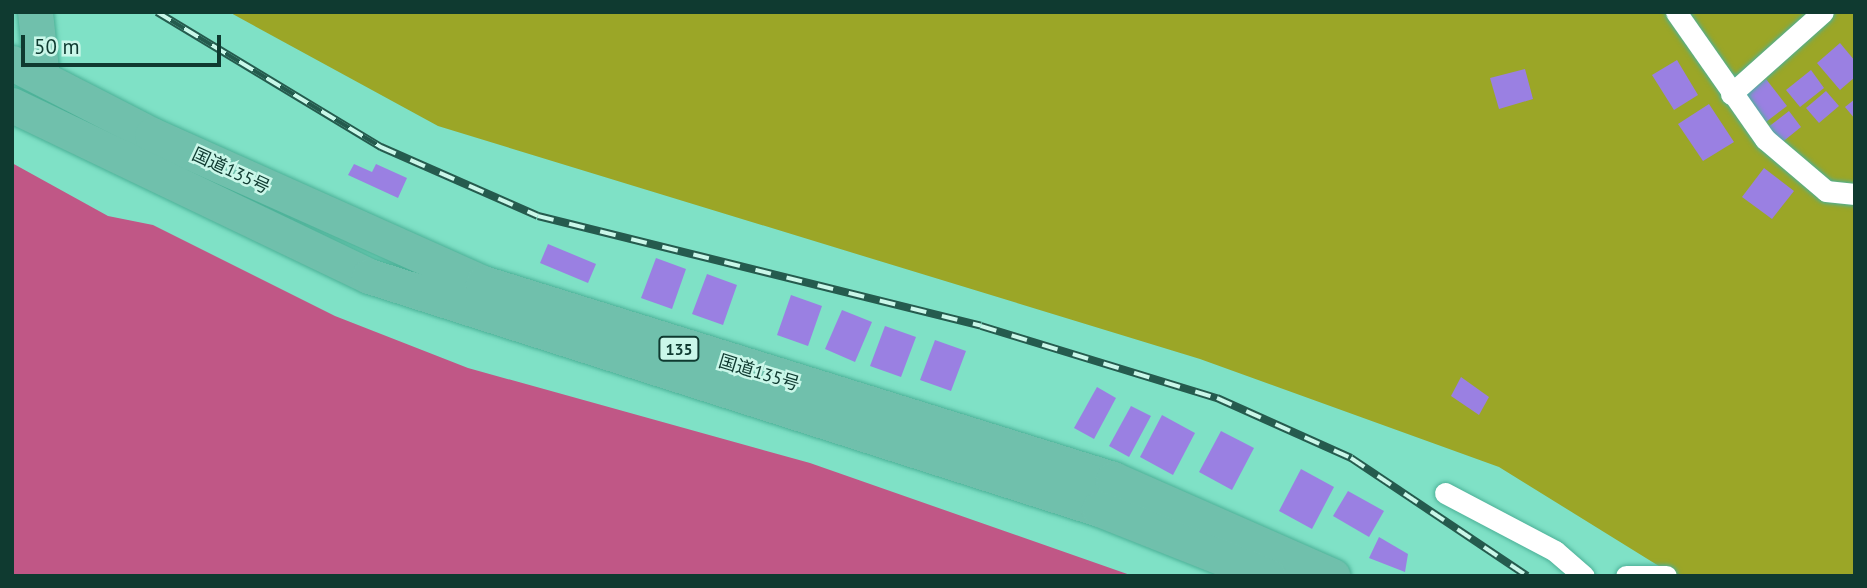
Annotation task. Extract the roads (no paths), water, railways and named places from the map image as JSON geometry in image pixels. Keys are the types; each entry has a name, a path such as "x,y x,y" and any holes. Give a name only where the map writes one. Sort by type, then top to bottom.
{"highway":[{"name":"国道135号","path":"35,12 27,70 152,135 483,283 1113,480 1333,576"},
{"name":"国道135号","path":"12,105 369,276 1073,500 1268,576"}],"street":[{"path":"1676,12 1765,139 1826,191 1855,194"},
{"path":"1731,94 1823,12"},
{"path":"1446,493 1555,551 1584,576"},
{"path":"1626,576 1666,576"}],"railway":[{"path":"157,12 381,147 538,216 981,326 1217,398 1351,458 1527,576"}]}
